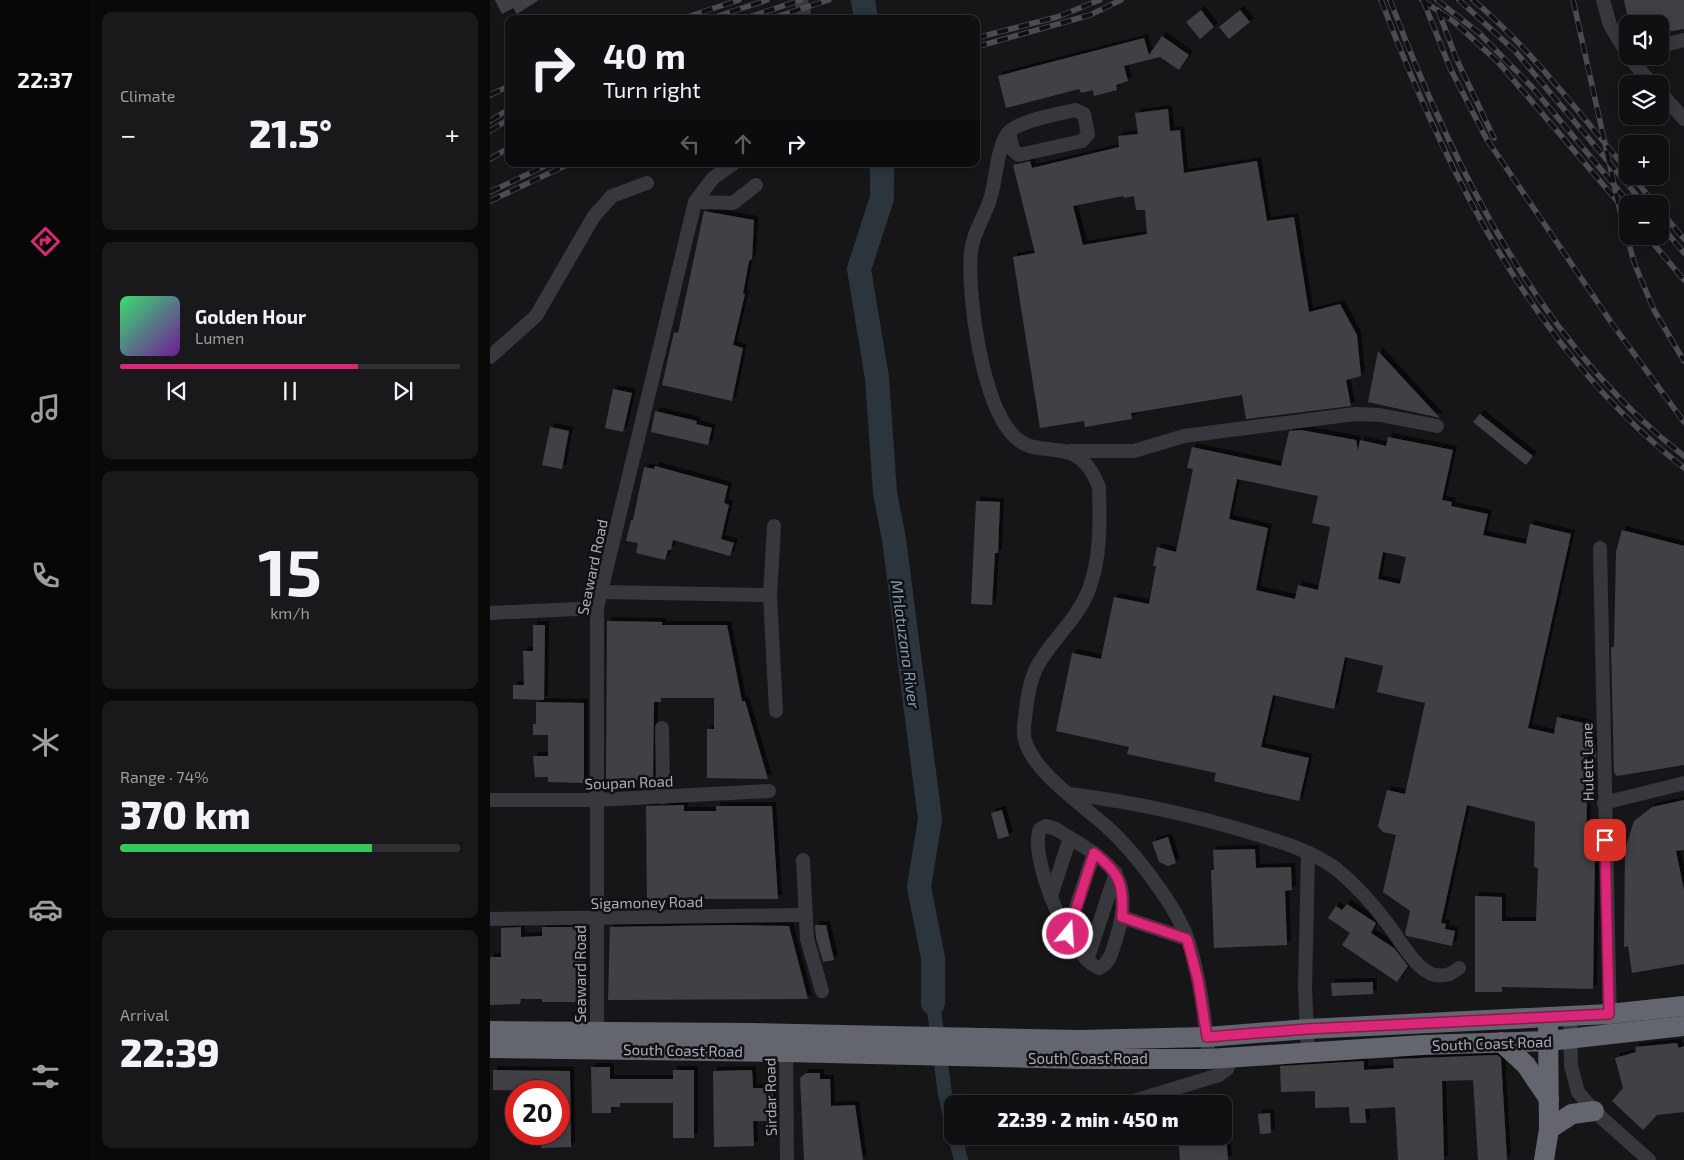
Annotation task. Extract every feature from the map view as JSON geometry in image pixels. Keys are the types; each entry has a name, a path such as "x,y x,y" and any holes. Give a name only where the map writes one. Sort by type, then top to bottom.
{"highway":[{"name":"South Coast Road","path":"1079,1050 1307,1029 1609,1014 1684,1006"},
{"path":"1544,1160 1549,1129 1547,1016"},
{"path":"1421,1023 1423,1045"},
{"path":"1386,1025 1389,1047"},
{"name":"South Coast Road","path":"490,1031 597,1033 786,1043 1079,1050 1209,1059 1423,1045 1572,1040 1684,1026"},
{"path":"1501,1042 1526,1065 1549,1099"},
{"name":"South Coast Road","path":"490,1048 786,1043"},
{"path":"1549,1129 1572,1114 1594,1111"}],"street":[{"path":"801,0 804,15"},
{"path":"1603,0 1610,25 1619,39"},
{"path":"1669,44 1684,40"},
{"path":"1637,65 1645,75"},
{"path":"1669,102 1684,119"},
{"path":"1008,132 1013,150 1019,155 1082,141 1088,134 1084,114 1075,110 1021,126 1008,132 999,157 992,194 977,227 971,252 972,288 978,338 992,398 1000,417 1013,436 1030,446 1069,451 1134,451 1184,436 1354,414 1380,415 1437,426"},
{"name":"Seaward Road","path":"597,1033 597,608 695,202 713,178 730,167"},
{"path":"490,357 536,316 594,216 612,196 647,183"},
{"path":"695,202 733,203 756,185"},
{"path":"1069,451 1083,460 1099,487 1095,570 1088,592 1078,612 1040,660 1033,676 1028,694 1024,729 1025,739 1034,760 1128,848 1170,907 1187,939 1198,980 1209,1059"},
{"path":"774,526 770,595 776,711"},
{"name":"Hulett Lane","path":"1600,548 1610,1036"},
{"path":"601,592 770,595"},
{"path":"490,613 597,608"},
{"path":"662,728 662,797"},
{"path":"1604,802 1684,783"},
{"name":"Soupan Road","path":"490,800 597,800 769,791"},
{"path":"1070,794 1135,803 1219,823 1288,844 1333,867 1354,886 1387,922 1406,950 1433,975 1448,976 1459,968"},
{"path":"1049,826 1070,838 1094,853 1116,873 1123,898 1122,917 1106,964 1099,968 1087,960 1068,934 1051,897 1040,857 1038,835 1043,827 1049,826"},
{"path":"1051,897 1070,838"},
{"path":"1068,934 1094,853"},
{"path":"1308,854 1305,989 1308,1053"},
{"path":"803,860 804,915 807,938 822,991"},
{"path":"1087,960 1116,873"},
{"name":"Sigamoney Road","path":"490,919 804,915"},
{"path":"1122,917 1187,939"},
{"path":"1570,1015 1572,1040 1571,1066 1578,1092 1594,1111 1649,1160"},
{"name":"Sirdar Road","path":"786,1043 787,1160"},
{"path":"1153,1095 1219,1075 1227,1069 1232,1058"}],"building":[{"path":"495,0 539,0 517,14 513,8 502,14"},
{"path":"1624,0 1684,0 1684,29 1669,32 1669,15 1627,15"},
{"path":"1201,10 1214,27 1200,39 1186,22"},
{"path":"1240,10 1250,22 1229,39 1219,27"},
{"path":"1162,36 1189,55 1179,70 1160,57 1124,66 1128,81 1116,85 1117,90 1094,96 1093,90 1081,93 1079,89 1006,108 998,76 1144,38 1149,55"},
{"path":"1168,109 1170,131 1180,130 1184,173 1257,161 1267,221 1294,217 1309,312 1340,304 1357,335 1361,376 1346,380 1351,406 1246,419 1242,395 1131,413 1132,419 1085,427 1084,421 1040,428 1013,257 1035,253 1013,165 1030,161 1032,168 1119,147 1118,136 1138,134 1135,113","holes":["1123,196 1124,198 1134,196 1136,210 1145,210 1147,234 1083,245 1073,206"]},
{"path":"704,211 754,220 752,259 749,261 743,294 745,294 733,345 743,348 732,401 662,385 674,332 678,333"},
{"path":"1378,351 1401,376 1440,418 1368,402"},
{"path":"613,389 632,393 623,432 605,428"},
{"path":"655,411 697,421 696,424 712,428 708,445 651,432"},
{"path":"1480,414 1533,456 1526,465 1473,422"},
{"path":"550,427 569,431 562,469 542,465"},
{"path":"1301,430 1356,440 1358,451 1360,440 1386,446 1388,437 1453,450 1442,500 1452,502 1451,506 1488,514 1483,535 1526,544 1530,524 1571,534 1528,728 1554,734 1557,717 1588,724 1585,740 1595,742 1596,758 1588,752 1586,848 1595,850 1593,989 1502,987 1502,992 1475,992 1475,896 1502,897 1502,921 1536,921 1538,868 1534,867 1535,822 1467,805 1441,923 1446,924 1445,929 1455,931 1452,946 1405,934 1410,911 1383,892 1396,835 1383,832 1378,826 1387,790 1405,794 1425,703 1377,692 1383,666 1345,657 1334,709 1273,695 1261,747 1309,758 1299,801 1214,781 1216,773 1127,754 1129,747 1056,731 1072,653 1101,659 1114,597 1149,604 1156,566 1153,566 1157,547 1176,552 1193,469 1187,468 1192,447 1281,466 1289,431","holes":["1237,479 1318,496 1312,523 1330,527 1318,590 1298,585 1295,599 1256,590 1268,528 1229,519","1383,552 1406,557 1400,584 1378,579"]},
{"path":"655,466 728,486 724,503 729,505 721,539 734,543 730,556 673,540 671,550 668,550 665,560 636,553 638,543 626,541 631,520 633,520 644,467 654,469"},
{"path":"976,501 1000,502 998,553 995,553 992,605 971,604"},
{"path":"1622,530 1684,546 1684,765 1617,776 1614,773 1611,647 1614,647 1616,552"},
{"path":"607,621 662,622 662,625 727,625 742,701 745,701 768,779 707,778 707,729 714,729 714,698 661,698 661,702 654,702 653,780 606,779"},
{"path":"533,625 545,625 544,700 513,699 513,685 524,685 523,651 533,651"},
{"path":"536,702 584,703 584,783 548,782 548,777 535,777 533,756 548,756 548,735 533,735 533,724 536,724"},
{"path":"1684,800 1684,850 1676,851 1684,890 1684,964 1632,973 1628,946 1624,947 1625,849 1634,821 1652,807"},
{"path":"684,805 684,811 716,811 716,806 772,806 778,899 647,899 646,806"},
{"path":"1002,810 1009,836 998,839 991,813"},
{"path":"1168,837 1176,863 1168,866 1159,862 1152,842"},
{"path":"1255,849 1256,868 1291,867 1292,890 1285,891 1287,945 1214,948 1211,870 1214,870 1213,850"},
{"path":"1347,904 1376,923 1371,933 1394,948 1408,966 1397,982 1342,945 1350,933 1328,918 1336,906 1342,910"},
{"path":"815,925 826,925 834,960 823,962 816,938"},
{"path":"789,926 808,999 608,1000 610,927"},
{"path":"521,927 521,937 542,936 542,927 585,927 584,1002 542,1002 542,999 521,999 520,1004 490,1005 490,957 501,957 501,928"},
{"path":"1373,982 1373,994 1332,996 1331,983"},
{"path":"1677,1043 1679,1048 1684,1046 1684,1112 1657,1115 1643,1130 1612,1101 1623,1088 1615,1058 1636,1052 1635,1047"},
{"path":"1497,1055 1501,1058 1507,1160 1478,1160 1473,1080 1442,1081 1444,1160 1398,1160 1395,1107 1365,1109 1366,1123 1350,1123 1349,1107 1315,1108 1315,1091 1281,1092 1280,1066 1364,1061 1364,1070 1394,1068 1393,1059"},
{"path":"591,1067 610,1067 610,1079 673,1079 673,1070 694,1070 694,1138 673,1138 673,1103 620,1103 620,1107 611,1107 611,1113 592,1113"},
{"path":"493,1070 570,1071 571,1147 541,1148 541,1145 570,1145 570,1080 505,1080 505,1090 493,1090"},
{"path":"752,1070 753,1088 773,1088 773,1121 753,1121 754,1146 714,1147 713,1071"},
{"path":"806,1073 820,1073 820,1079 830,1079 831,1106 855,1105 863,1160 804,1160 800,1078"},
{"path":"1270,1113 1271,1133 1260,1134 1258,1114"},
{"path":"1179,1145 1227,1145 1228,1160 1180,1160"}],"waterway":[{"name":"Mhlatuzana River","path":"863,0 865,15"},
{"name":"Mhlatuzana River","path":"882,167 882,198 859,269 877,378 885,493 894,539 930,819 919,887 933,958 933,1003"},
{"name":"Mhlatuzana River","path":"933,1003 945,1095"},
{"name":"Mhlatuzana River","path":"957,1145 961,1160"}],"railway":[{"path":"693,15 739,0"},
{"path":"721,15 767,0"},
{"path":"755,15 801,0"},
{"path":"782,15 829,0"},
{"path":"980,37 1057,17 1100,0"},
{"path":"980,46 1090,15 1121,0"},
{"path":"1381,0 1435,130 1466,194 1501,255 1540,314 1583,370 1631,421 1684,468"},
{"path":"1390,0 1442,126 1473,188 1507,249 1544,307 1586,361 1633,411 1684,456"},
{"path":"1422,0 1453,21 1498,62 1618,202"},
{"path":"1423,0 1450,68 1486,138 1613,325 1684,422"},
{"path":"1437,0 1479,33 1532,87 1622,195"},
{"path":"1459,0 1515,51 1636,195"},
{"path":"1473,0 1495,19 1535,61 1619,160"},
{"path":"1573,0 1622,220 1635,265 1654,310 1684,361"},
{"path":"1438,10 1456,58 1494,138"},
{"path":"490,95 505,88"},
{"path":"490,121 505,112"},
{"path":"490,131 505,122"},
{"path":"490,159 505,150"},
{"path":"490,192 543,167"},
{"path":"490,201 563,167"},
{"path":"1639,185 1648,195"},
{"path":"1669,221 1684,239"},
{"path":"1669,235 1684,253"},
{"path":"1655,245 1684,280"}],"route":[{"path":"1068,934 1094,853 1116,873 1121,885 1123,898 1122,917 1187,939 1198,980 1207,1037 1307,1029 1609,1014 1605,840"}]}
